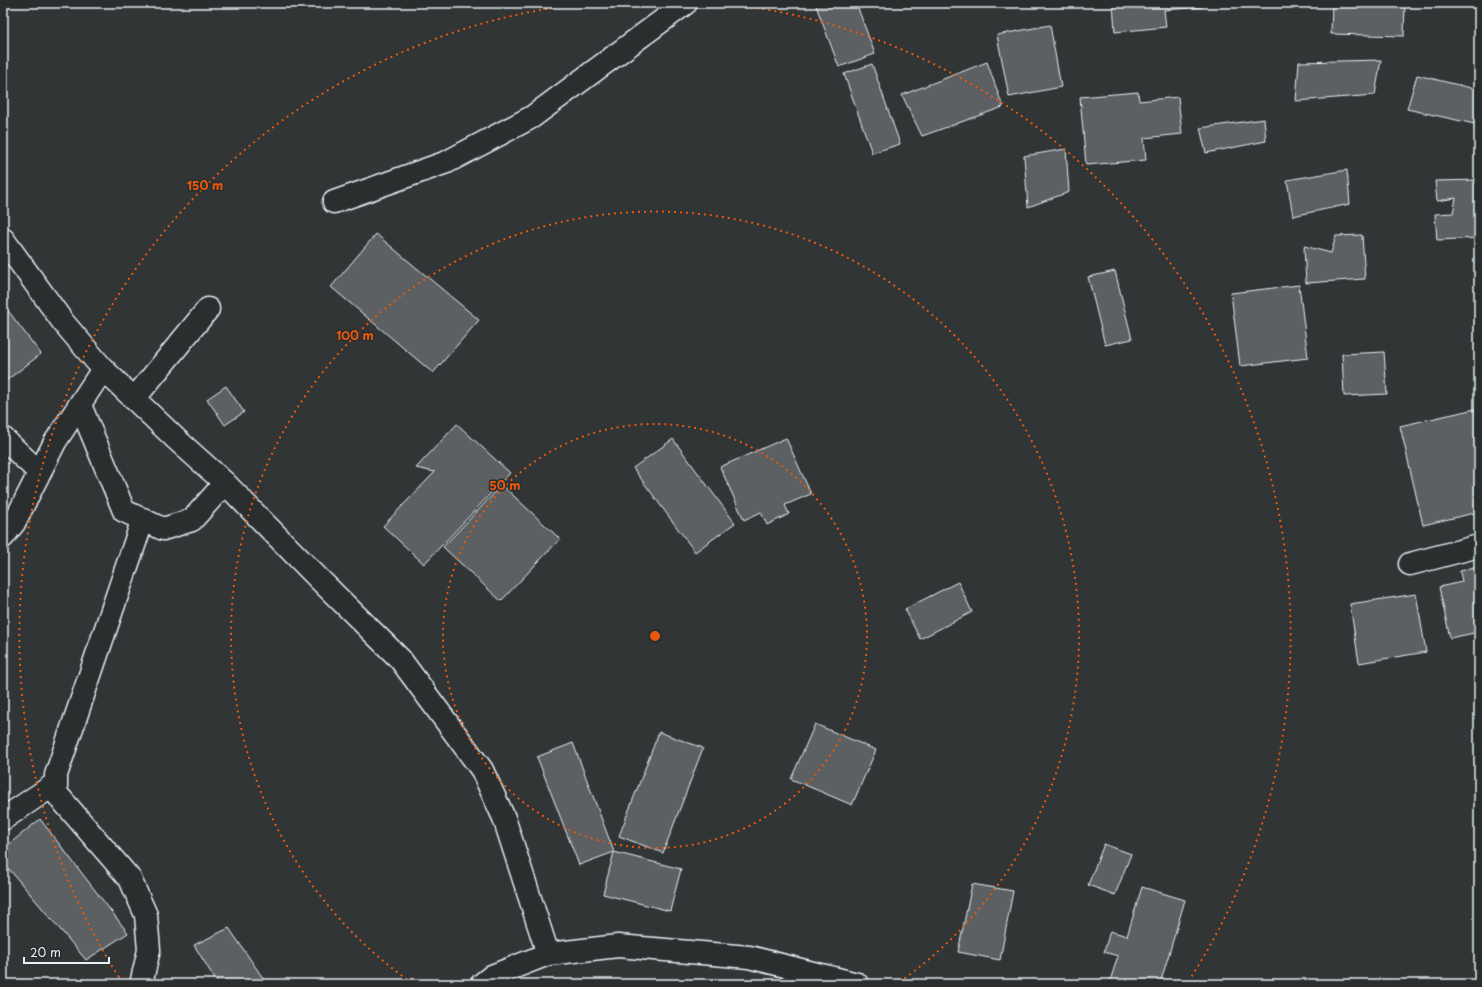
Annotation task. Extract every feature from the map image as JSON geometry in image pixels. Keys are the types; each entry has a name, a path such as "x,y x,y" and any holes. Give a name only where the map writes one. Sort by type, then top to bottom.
{"street":[{"path":"334,202 447,162 532,117 686,3"},
{"path":"3,239 63,322 103,369 226,483 318,578 400,659 482,770 504,818 548,954"},
{"path":"134,398 208,309"},
{"path":"3,537 14,523 55,442 103,369"},
{"path":"80,405 124,511 163,529 192,520 226,483"},
{"path":"3,438 40,473"},
{"path":"140,984 149,950 146,915 130,879 56,793 55,784 56,775 143,519"},
{"path":"1410,564 1479,546"},
{"path":"3,819 55,784"},
{"path":"482,984 492,976 548,954 618,946 749,957 858,984"}],"building":[{"path":"815,3 856,3 875,54 839,67"},
{"path":"1113,3 1202,3 1202,7 1164,10 1166,27 1115,32"},
{"path":"1332,3 1405,3 1404,36 1331,34"},
{"path":"1050,25 1061,87 1009,97 997,35"},
{"path":"1381,60 1375,95 1296,101 1299,62"},
{"path":"987,62 1003,107 922,136 902,95"},
{"path":"872,64 900,144 872,153 844,74"},
{"path":"1417,75 1479,90 1479,125 1407,109"},
{"path":"1138,92 1139,101 1178,97 1182,134 1144,138 1146,160 1086,165 1080,97"},
{"path":"1264,119 1266,141 1206,153 1200,128"},
{"path":"1066,149 1069,192 1028,207 1024,156"},
{"path":"1347,170 1350,204 1293,216 1287,180"},
{"path":"1479,180 1479,238 1437,240 1435,214 1453,213 1456,198 1437,201 1435,181"},
{"path":"376,234 479,320 433,373 331,287"},
{"path":"1362,235 1365,279 1306,283 1304,246 1331,253 1336,236"},
{"path":"1115,271 1132,339 1105,345 1088,277"},
{"path":"1299,285 1308,358 1240,366 1231,293"},
{"path":"6,308 41,354 3,383 3,310"},
{"path":"1384,352 1387,394 1344,396 1342,354"},
{"path":"226,386 244,412 225,425 207,399"},
{"path":"1475,409 1479,424 1479,512 1423,525 1400,426"},
{"path":"457,424 510,473 424,564 383,526 435,472 416,468"},
{"path":"786,438 811,494 785,505 789,514 767,525 761,512 744,520 720,467"},
{"path":"673,439 735,523 695,552 633,468"},
{"path":"502,485 560,539 501,601 443,547"},
{"path":"1479,567 1479,632 1450,638 1439,587 1462,582 1460,571"},
{"path":"958,582 972,612 920,639 905,609"},
{"path":"1416,594 1426,652 1359,663 1350,604"},
{"path":"815,724 876,750 852,805 791,779"},
{"path":"659,732 703,748 663,853 619,836"},
{"path":"573,743 614,852 579,865 537,757"},
{"path":"40,819 128,933 86,960 3,862 3,849"},
{"path":"1104,844 1131,854 1115,895 1088,885"},
{"path":"614,852 681,869 670,911 603,894"},
{"path":"972,884 1013,891 1000,960 958,952"},
{"path":"1142,887 1185,900 1160,984 1109,984 1118,956 1104,952 1110,931 1127,936"},
{"path":"229,928 267,984 218,984 194,945"}]}
